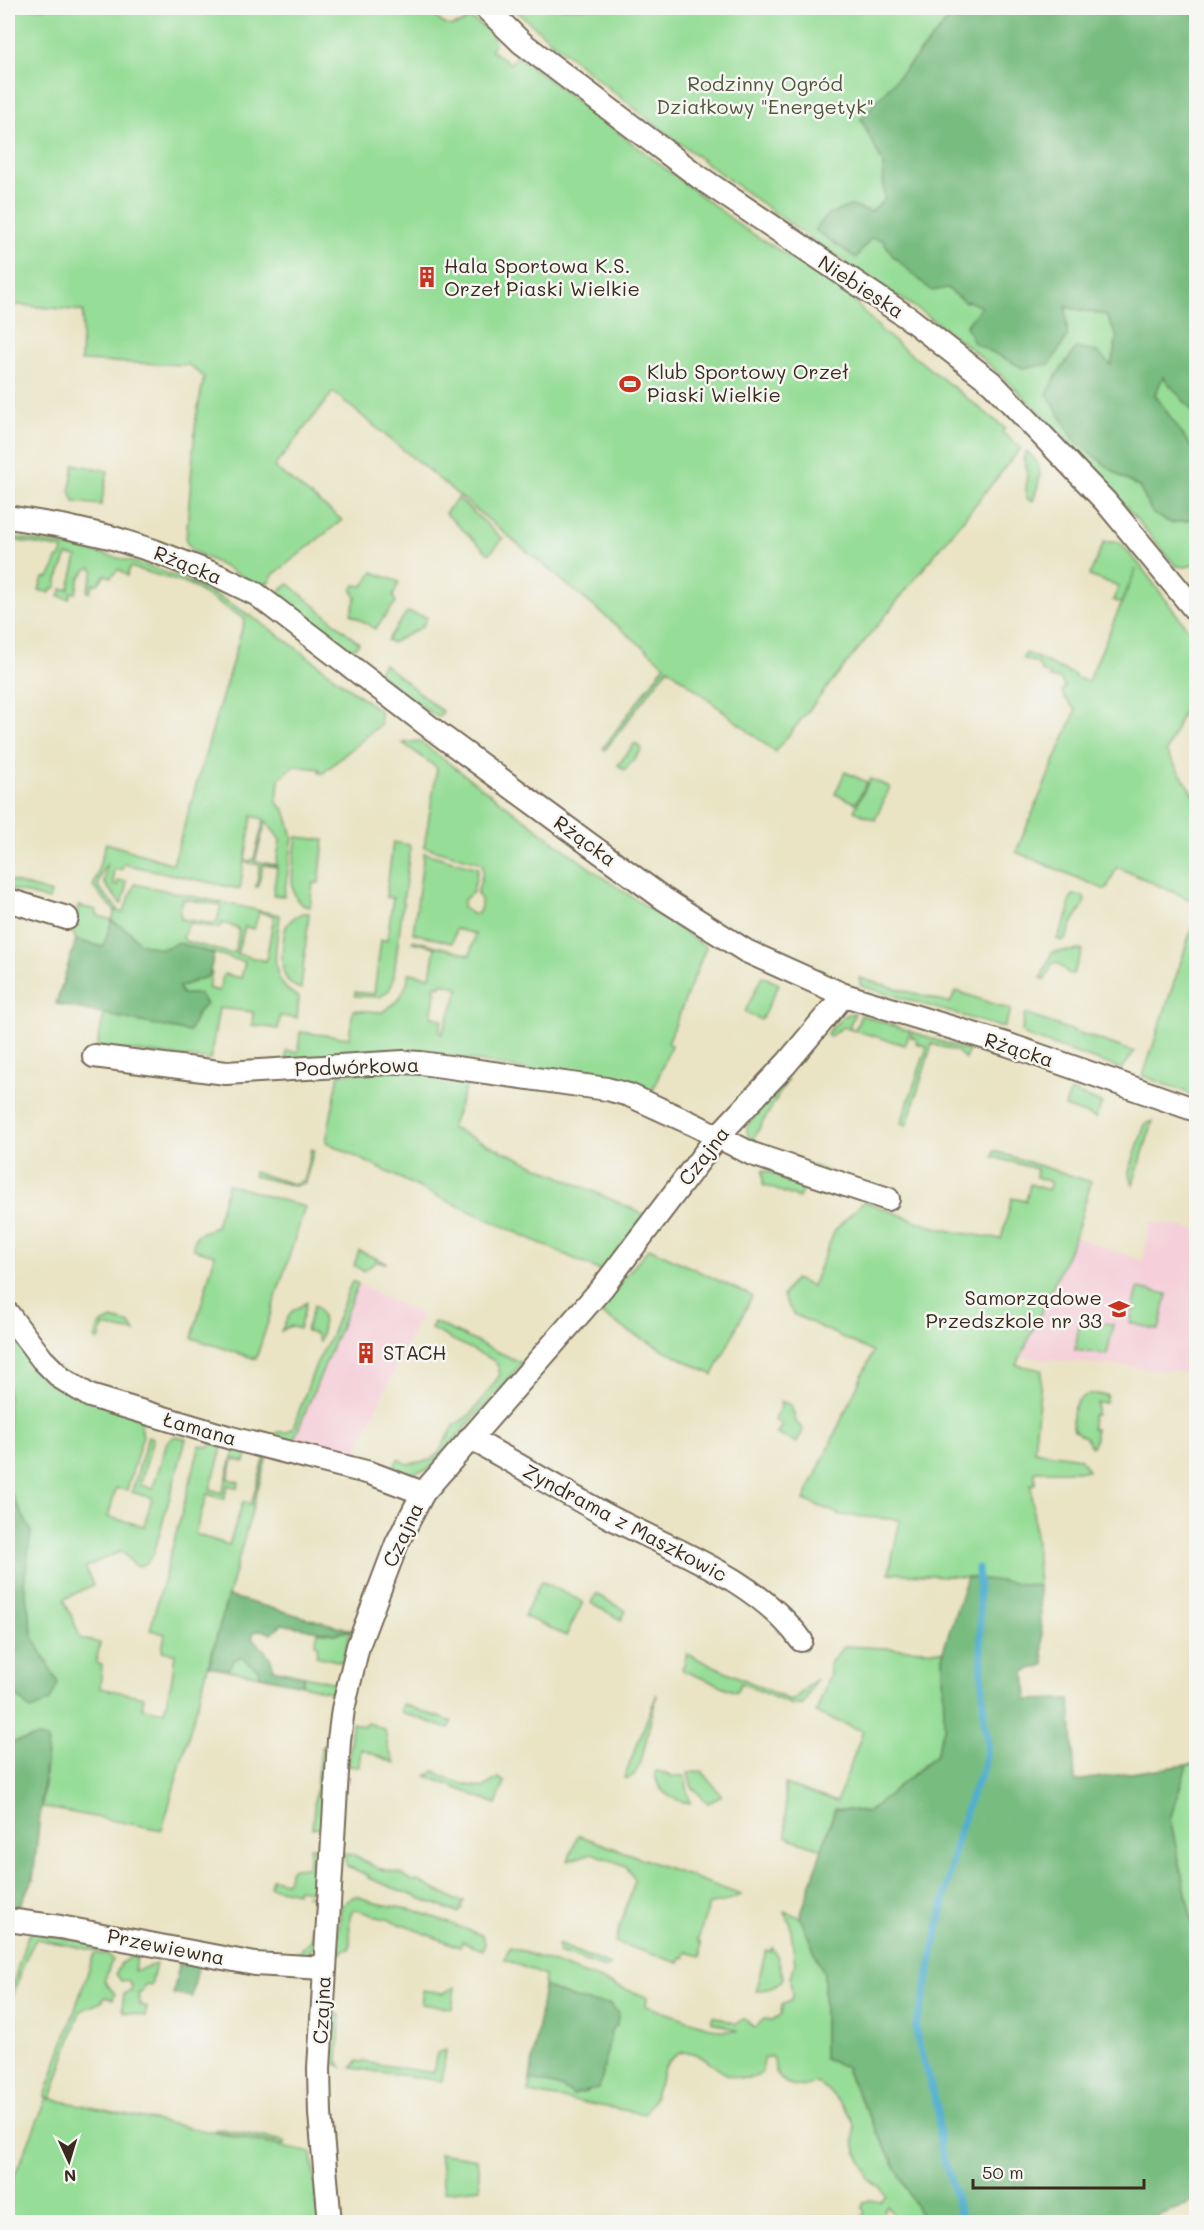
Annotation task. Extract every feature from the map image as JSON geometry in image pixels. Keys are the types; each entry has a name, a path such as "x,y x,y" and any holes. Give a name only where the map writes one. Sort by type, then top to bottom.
{"street":[{"name":"Niebieska","path":"486,8 522,43 708,183 910,319 992,383 1105,501 1195,606"},
{"name":"Rżącka","path":"8,518 62,526 143,547 219,576 256,594 431,728 664,899 746,951 844,995 1006,1044 1197,1110"},
{"path":"8,900 67,918"},
{"name":"Czajna","path":"330,2223 319,2085 339,1740 345,1699 358,1646 397,1543 423,1493 602,1287 718,1136 786,1064 844,995"},
{"name":"Podwórkowa","path":"94,1056 226,1073 403,1062 421,1063 607,1089 650,1103 752,1154 888,1199"},
{"name":"Łamana","path":"8,1314 42,1359 60,1378 90,1396 219,1435 370,1473 423,1493"},
{"name":"Zyndrama z Maszkowic","path":"470,1438 607,1515 711,1566 775,1610 801,1640"},
{"name":"Przewiewna","path":"8,1920 60,1927 255,1964 324,1968"}],"shaded area":[{"name":"Samorządowe Przedszkole nr 33","path":"1150,1222 1196,1229 1196,1373 1020,1357 1075,1237 1143,1261"},
{"path":"358,1284 421,1315 353,1457 293,1442"}],"green space":[{"name":"Klub Sportowy Orzeł Piaski Wielkie","path":"8,8 428,8 436,18 450,26 468,19 475,21 493,34 495,43 491,50 510,64 516,57 519,57 746,230 841,288 884,333 1005,428 1002,432 1021,448 775,752 668,668 605,750 603,748 665,665 333,392 274,467 342,520 273,575 269,582 260,586 192,550 186,541 196,418 204,377 189,365 81,361 83,311 8,304"},
{"name":"Rodzinny Ogród Działkowy \"Energetyk\"","path":"513,8 959,8 861,119 883,164 884,200 871,212 851,206 871,238 883,240 893,256 947,288 965,302 969,301 1067,337 1066,307 1106,315 1117,337 1111,366 1121,477 1139,487 1153,514 1171,523 1196,519 1194,564 1186,567 1176,566 1060,434 985,361 943,327 810,238 696,155 621,98"},
{"path":"959,8 1196,8 1196,415 1163,377 1155,395 1196,454 1196,519 1171,523 1153,514 1139,487 1121,477 1076,442 1047,394 1056,376 1076,348 1097,352 1111,365 1117,337 1106,315 1066,307 1067,337 1050,364 1023,368 974,343 966,326 981,307 969,301 965,302 947,288 932,291 893,256 883,240 871,238 856,258 815,230 828,214 851,206 871,212 884,200 883,164 861,119"},
{"path":"1163,376 1196,415 1196,454 1155,395"},
{"path":"1027,452 1037,463 1040,475 1033,501 1026,497 1027,468 1023,458"},
{"path":"74,464 108,471 101,505 74,502 70,490"},
{"path":"458,498 503,539 489,554 445,513"},
{"path":"8,536 103,554 149,567 194,584 266,626 380,711 380,725 323,773 319,773 320,769 294,766 279,779 277,803 285,810 293,837 284,896 273,895 277,867 263,865 258,887 256,887 260,865 244,862 240,889 124,864 122,869 113,870 114,885 117,885 118,881 126,881 126,892 121,904 104,883 106,865 100,876 99,888 118,909 116,911 123,913 135,884 280,915 276,952 279,979 285,988 299,998 297,1018 280,1016 278,1029 252,1025 253,1012 219,1008 210,1060 97,1047 104,1014 189,1032 197,1014 182,994 179,986 209,976 210,972 212,973 208,988 219,991 224,974 241,978 245,962 178,943 162,949 139,943 130,932 112,921 103,947 76,940 73,932 78,906 96,910 98,916 112,920 115,911 93,887 106,843 173,864 245,619 190,585 130,567 127,576 119,569 111,577 105,575 98,584 93,584 90,593 87,591 94,571 91,568 87,569 79,579 76,593 71,592 69,599 59,596 62,589 69,589 77,557 67,555 54,589 51,588 50,593 39,590 43,578 49,577 63,549 8,539","holes":["252,816 264,819 254,859 245,860","266,821 280,840 276,865 255,861","183,899 221,905 217,922 212,924 181,919","259,912 274,916 266,961 237,954 245,927 254,929","189,923 218,928 223,923 236,927 239,931 235,952 229,953 185,941 183,937"]},
{"path":"1104,542 1119,542 1139,564 1196,640 1196,681 1166,752 1196,797 1196,902 1117,867 1106,890 1016,852 1076,710 1064,697 1062,691 1065,687 1060,679 1049,678 1050,674 1043,672 1037,663 1023,658 1026,653 1088,682 1136,569 1121,603 1113,600 1119,586 1089,576"},
{"path":"373,572 399,582 393,596 396,602 375,629 351,614 356,597 352,591 355,585 363,586"},
{"path":"289,584 359,643 350,653 280,601 279,591"},
{"path":"407,612 427,617 422,627 392,643 387,640"},
{"path":"384,664 443,712 439,716 432,714 377,673"},
{"path":"419,741 598,874 706,947 668,1043 671,1045 652,1093 411,1049 409,1053 286,1060 286,1051 298,1052 300,1032 349,1038 353,1010 382,1012 401,996 409,973 430,977 435,947 412,942 414,940 470,955 475,934 456,929 452,943 413,933 424,853 478,868 473,892 464,900 463,907 472,914 478,913 481,907 481,899 477,894 483,865 424,847 437,768 403,743","holes":["442,983 460,988 442,1034 439,1032 442,1020 431,1016 435,985 441,986"]},
{"path":"635,743 642,749 625,770 618,765"},
{"path":"845,772 867,782 856,803 835,794"},
{"path":"870,779 890,787 875,820 854,811"},
{"path":"297,837 324,840 319,883 313,883 310,907 301,904 293,889 292,878"},
{"path":"393,842 409,845 410,848 393,982 389,990 380,997 355,996 355,992 374,994 381,940 387,940 393,898 386,897"},
{"path":"8,880 51,893 49,900 8,888"},
{"path":"1073,895 1083,896 1085,901 1067,936 1062,941 1057,939 1069,913 1069,902"},
{"path":"303,913 309,913 301,989 289,982 283,971 282,958 286,927 292,919"},
{"path":"1196,916 1196,1096 1143,1076"},
{"path":"112,921 130,932 139,943 162,949 178,943 214,954 209,976 179,987 182,994 199,994 206,1004 197,1014 189,1032 56,1004 76,940 103,947"},
{"path":"1083,950 1073,974 1068,973 1057,962 1052,964 1045,980 1041,978 1052,952"},
{"path":"762,976 779,984 761,1020 745,1012"},
{"path":"859,978 950,1003 956,991 1011,1010 1004,1027 1000,1027 861,986"},
{"path":"855,1013 849,1027 855,1030 861,1015 910,1031 905,1045 843,1027 829,1037 827,1033 844,1016"},
{"path":"1025,1014 1134,1052 1122,1069 1024,1035 1022,1031"},
{"path":"912,1032 969,1051 965,1059 958,1052 932,1044 907,1125 901,1123 927,1047 916,1043 917,1039 911,1037"},
{"path":"400,1069 470,1076 451,1128 646,1215 601,1271 428,1192 326,1142 339,1074"},
{"path":"788,1079 753,1139 775,1153 856,1181 856,1184 771,1155 772,1152 750,1139 748,1124"},
{"path":"1070,1091 1102,1103 1096,1118 1065,1107"},
{"path":"1153,1121 1133,1184 1129,1172 1145,1124"},
{"path":"311,1149 314,1150 305,1183 295,1186 253,1176 254,1172 293,1184 304,1180"},
{"path":"994,1151 1091,1182 1075,1237 1017,1365 1042,1370 1034,1451 1080,1458 1088,1471 1035,1471 1035,1484 1031,1484 1039,1586 967,1577 889,1573 900,1520 841,1515 804,1500 873,1352 793,1314 783,1296 794,1279 812,1286 835,1230 864,1201 927,1225 1001,1239 1012,1198 1026,1201 1030,1184 1048,1190 1051,1182 1036,1177 1037,1169 993,1157"},
{"path":"763,1170 805,1184 799,1198 763,1185"},
{"path":"228,1184 305,1207 256,1359 192,1338 215,1255 193,1249 194,1242 197,1235 216,1226"},
{"path":"649,1248 752,1296 713,1375 635,1335 597,1311"},
{"path":"359,1251 387,1263 376,1262 363,1271 354,1265"},
{"path":"352,1281 358,1284 293,1442 273,1438 277,1432 287,1432 293,1428 316,1364 330,1338"},
{"path":"1138,1288 1167,1294 1159,1330 1130,1323"},
{"path":"307,1302 299,1329 290,1326 281,1331 291,1312"},
{"path":"314,1305 321,1313 323,1322 319,1342 316,1334 306,1331"},
{"path":"112,1319 130,1324 135,1332 103,1326 99,1340 95,1339 99,1325"},
{"path":"1080,1319 1113,1324 1107,1355 1075,1350"},
{"path":"434,1322 522,1363 429,1469 407,1474 392,1470 398,1459 407,1464 431,1460 439,1452 454,1426 472,1413 500,1375 498,1366 493,1360 431,1329"},
{"path":"13,1344 19,1344 143,1421 140,1427 143,1435 127,1490 116,1488 108,1517 144,1526 152,1498 132,1492 148,1436 153,1438 140,1485 153,1488 167,1442 175,1436 186,1439 151,1559 144,1565 134,1565 122,1551 85,1567 93,1585 64,1599 81,1639 100,1643 96,1663 102,1665 100,1688 144,1697 142,1708 164,1712 172,1679 175,1654 162,1651 165,1634 150,1630 200,1445 210,1447 211,1443 221,1445 210,1489 222,1493 233,1455 237,1449 248,1452 245,1462 233,1459 228,1479 239,1482 238,1488 228,1485 224,1499 207,1494 195,1534 229,1545 243,1502 251,1504 265,1457 267,1457 162,1830 42,1807 48,1740 37,1737 8,1743 8,1687 31,1710 58,1683 33,1637 24,1584 31,1531 8,1488 8,1350"},
{"path":"1092,1394 1107,1395 1105,1403 1097,1403 1096,1415 1092,1415 1095,1440 1092,1447 1085,1437 1074,1431 1072,1413 1080,1398"},
{"path":"780,1401 791,1405 796,1422 803,1430 797,1443 777,1434 782,1423 774,1420 781,1406"},
{"path":"8,1488 31,1531 24,1584 33,1637 58,1683 50,1701 31,1710 8,1687"},
{"path":"967,1577 1039,1586 1044,1665 1025,1671 1027,1700 1070,1699 1075,1781 1187,1765 1170,1819 1196,1940 1196,2201 1142,2222 924,2222 846,2071 847,2067 824,2059 824,1974 800,1917 835,1809 868,1812 936,1755 944,1728 943,1651"},
{"path":"541,1581 583,1602 566,1636 524,1616"},
{"path":"596,1594 626,1611 621,1620 591,1603"},
{"path":"228,1596 351,1630 335,1634 282,1624 271,1633 261,1630 254,1632 252,1638 269,1656 273,1669 304,1676 302,1685 260,1676 258,1669 241,1657 234,1660 227,1670 209,1666"},
{"path":"351,1630 342,1662 316,1656 318,1645 315,1644 318,1632 335,1634"},
{"path":"844,1646 943,1651 944,1728 936,1755 868,1812 835,1809 822,1849 786,1837 785,1784 837,1802 863,1731 816,1713 830,1673 829,1664"},
{"path":"687,1654 792,1701 816,1679 803,1705 792,1705 741,1683 736,1692 682,1670"},
{"path":"241,1657 258,1669 260,1676 227,1670 234,1660"},
{"path":"304,1676 336,1683 334,1693 302,1685"},
{"path":"657,1694 641,1762 634,1775 624,1778"},
{"path":"402,1704 452,1722 449,1729 401,1712"},
{"path":"367,1722 385,1730 388,1748 395,1763 361,1749 359,1767 348,1766 352,1723 363,1726"},
{"path":"37,1737 48,1740 33,1879 20,1904 8,1913 8,1743"},
{"path":"322,1747 327,1748 322,1828 312,1828 318,1767"},
{"path":"1196,1764 1196,1940 1170,1819 1187,1765"},
{"path":"435,1771 452,1780 483,1788 498,1778 505,1782 496,1804 427,1776"},
{"path":"657,1771 672,1776 685,1776 690,1803 666,1794 656,1780"},
{"path":"702,1771 722,1796 708,1803 692,1787 688,1773"},
{"path":"578,1835 741,1895 710,1904 708,1907 698,1940 701,1945 701,1956 686,1952 679,1963 615,1942 635,1880 626,1866 592,1853 568,1861"},
{"path":"310,1847 321,1848 319,1892 298,1889 297,1893 270,1887 272,1879 286,1882 290,1871 294,1868 308,1867"},
{"path":"343,1854 354,1855 377,1868 400,1873 412,1881 418,1881 456,1900 464,1901 461,1906 463,1908 458,1913 368,1878 369,1876 347,1866"},
{"path":"305,1895 318,1896 316,1943 307,1955 294,1957 311,1940 314,1898"},
{"path":"357,1896 375,1903 414,1910 482,1935 485,1943 483,1950 462,1942 460,1947 387,1919 354,1910 350,1918 349,1949 336,1953 341,1906 352,1897"},
{"path":"784,1911 800,1917 824,1974 824,2059 847,2067 846,2072 924,2222 897,2222 887,2206 884,2209 883,2222 856,2222 865,2213 862,2207 864,2202 870,2200 880,2202 886,2197 881,2187 868,2179 855,2146 855,2129 851,2117 837,2099 819,2084 815,2082 798,2086 786,2083 777,2074 774,2059 771,2056 764,2059 762,2069 757,2076 739,2078 730,2076 695,2054 683,2052 678,2054 668,2062 645,2114 528,2093 530,2080 555,2084 579,2093 588,2092 602,2077 611,2031 610,2004 576,1999 544,1986 545,1976 504,1959 510,1947 647,1997 646,2006 721,2031 738,2031 711,2021 713,2016 737,2024 743,2019 747,2020 756,2027 764,2019 772,2020 781,2015 782,2004 791,2000 790,1977 795,1964 790,1922"},
{"path":"31,1932 100,1945 99,1951 36,1939 26,1958 8,2010 8,2000 26,1940"},
{"path":"557,1944 610,1965 605,1968 559,1952"},
{"path":"772,1947 783,1978 772,1988 756,1990 766,1950 771,1951"},
{"path":"94,1954 108,1954 113,1960 104,1981 115,1994 113,1999 105,1997 102,2002 80,2011 51,2098 45,2097"},
{"path":"131,1957 137,1959 134,1971 156,1964 151,1985 145,1984 142,1992 138,1994 140,2005 147,2007 145,2016 124,2012 122,2009 124,1994 131,1990 132,1986 128,1980 121,1981 116,1974 121,1963"},
{"path":"180,1961 198,1965 192,1997 173,1994"},
{"path":"544,1986 576,1999 611,2004 618,2014 617,2025 611,2031 598,2089 573,2096 558,2086 530,2080"},
{"path":"455,1987 452,2008 421,2004 423,1990 443,1993"},
{"path":"333,2014 340,2015 338,2060 342,2067 331,2061"},
{"path":"446,2050 442,2081 352,2068 357,2061 433,2073 437,2053"},
{"path":"47,2098 312,2153 319,2222 8,2222 8,2191"},
{"path":"221,2129 285,2141 285,2145 214,2131"},
{"path":"439,2153 477,2159 480,2188 444,2192"}],"waterway":[{"path":"963,2222 940,2146 937,2105 915,2028 923,2002 956,1843 970,1798 984,1767 988,1743 984,1720 978,1568"}],"place":[{"name":"Hala Sportowa K.S. Orzeł Piaski Wielkie","path":"427,277"},
{"name":"Klub Sportowy Orzeł Piaski Wielkie","path":"630,384"},
{"name":"Samorządowe Przedszkole nr 33","path":"1119,1309"},
{"name":"STACH","path":"366,1353"}]}
